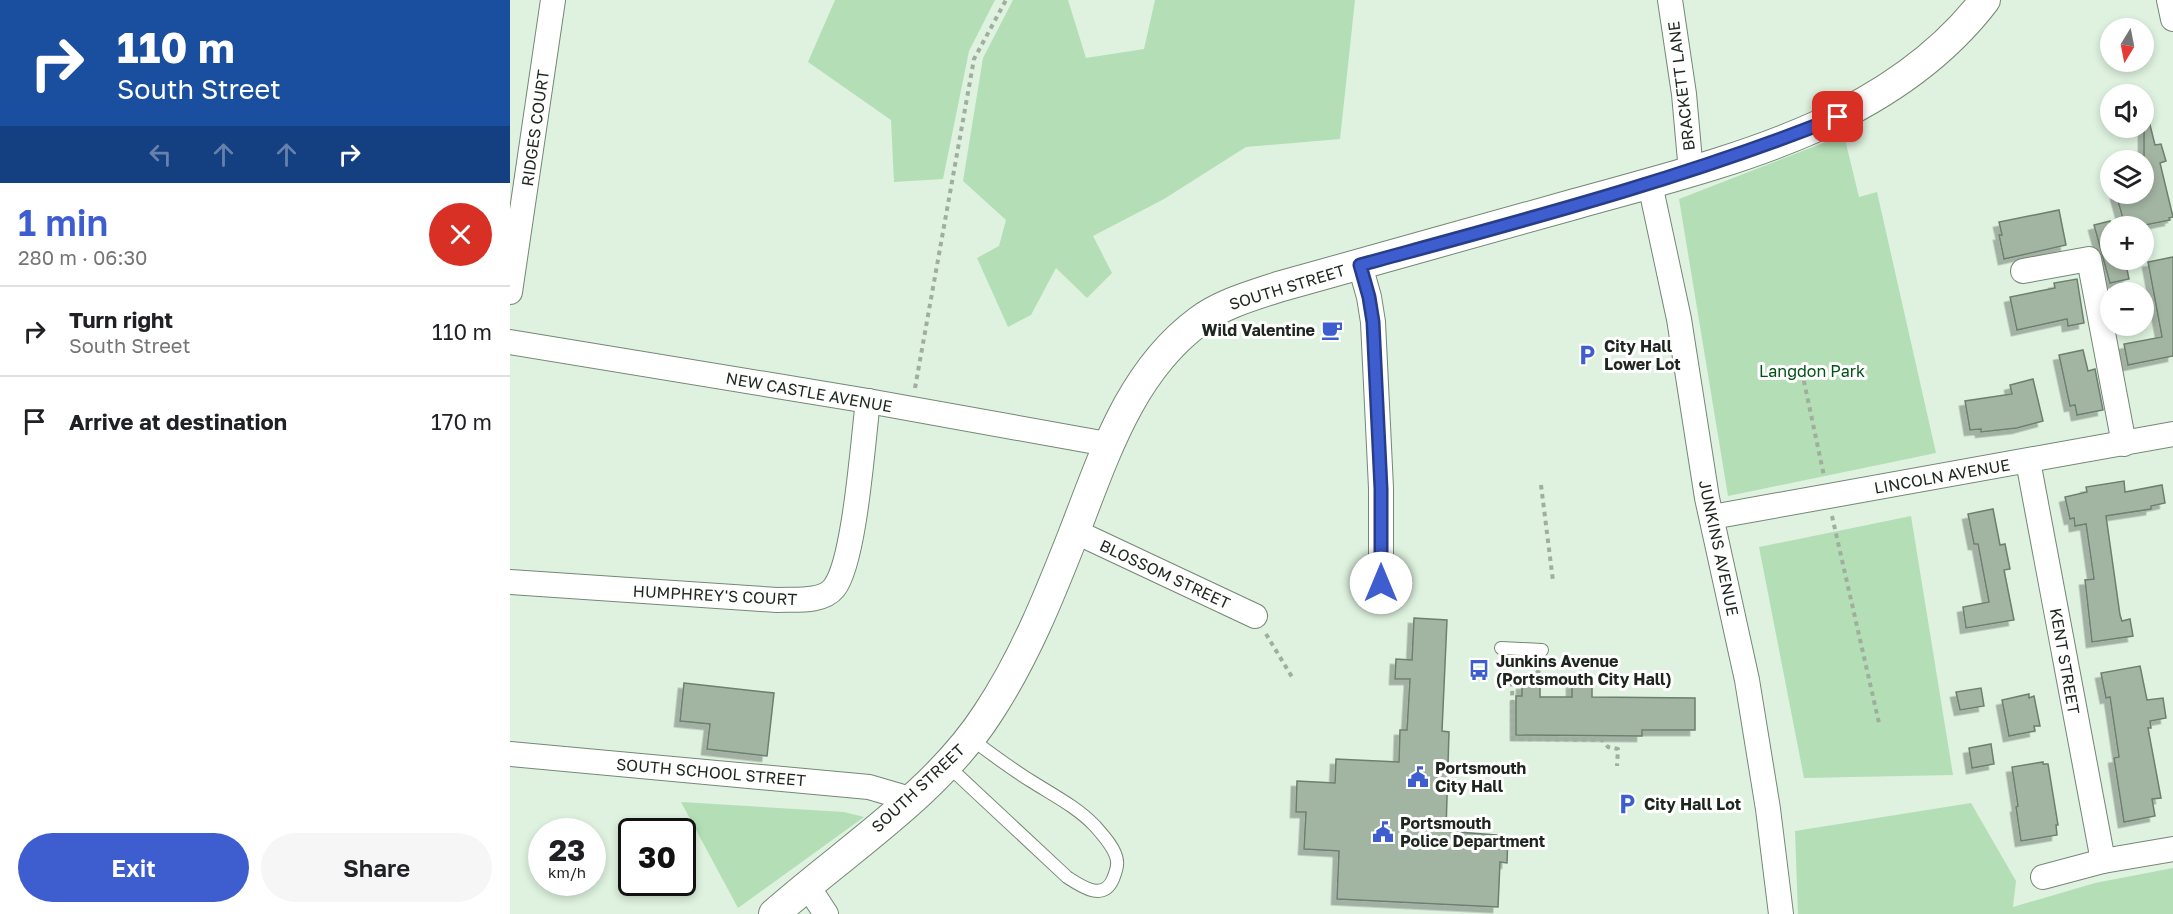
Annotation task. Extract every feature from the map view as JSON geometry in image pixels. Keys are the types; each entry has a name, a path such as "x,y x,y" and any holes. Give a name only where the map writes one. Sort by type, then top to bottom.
{"street":[{"name":"RIDGES COURT","path":"510,292 553,0"},
{"name":"BRACKETT LANE","path":"1670,0 1684,94 1691,172"},
{"path":"2169,0 2173,19"},
{"name":"SOUTH STREET","path":"774,914 910,799 947,765 970,738 1002,690 1028,642 1107,444 1149,372 1165,351 1201,320 1246,297 1691,172 1838,117 1880,94 1937,53 1979,3"},
{"name":"JUNKINS AVENUE","path":"1650,184 1679,319 1712,517 1747,681 1768,809 1781,914"},
{"path":"2023,271 2089,259 2124,444"},
{"path":"1360,265 1373,322 1381,489 1381,583"},
{"name":"NEW CASTLE AVENUE","path":"510,342 867,401 1107,444"},
{"name":"HUMPHREY'S COURT","path":"510,582 777,600 823,596 834,589 843,570 850,542 867,401"},
{"name":"LINCOLN AVENUE","path":"1712,517 2173,434"},
{"name":"KENT STREET","path":"2028,461 2103,861"},
{"name":"BLOSSOM STREET","path":"1074,531 1258,621"},
{"name":"SOUTH SCHOOL STREET","path":"510,754 869,787 910,799"},
{"path":"2043,877 2103,861 2173,849"},
{"path":"807,885 826,914"}],"lane":[{"path":"1501,648 1542,650"},
{"path":"947,765 1067,877 1083,888 1095,892 1105,889 1111,883 1116,872 1117,860 1111,846 1095,826 1069,804 1031,781 970,738"}],"path":[{"path":"913,397 974,59 1006,0"},
{"path":"1802,372 1879,723"},
{"path":"1541,485 1553,580"},
{"path":"1258,621 1292,677"},
{"path":"1545,677 1522,661 1513,665 1513,739 1602,740 1608,747 1618,749 1617,766"},
{"path":"1512,680 1586,677"}],"green space":[{"path":"835,0 995,0 969,51 943,179 894,182 891,120 808,62"},
{"path":"1013,0 1068,0 1086,58 1144,49 1155,0 1355,0 1340,139 1246,147 1164,199 1093,236 1112,273 1087,298 1056,268 1031,315 1008,327 977,258 999,246 1006,220 963,181 983,58"},
{"name":"Langdon Park","path":"1844,135 1859,197 1877,192 1936,453 1728,496 1679,199"},
{"path":"1911,516 1953,775 1804,778 1759,547"},
{"path":"681,802 844,812 864,817 738,908 696,830 696,818 690,818"},
{"path":"1971,803 2016,881 2013,907 2095,883 2173,868 2173,914 1798,914 1795,831"}],"building":[{"path":"2144,138 2153,138 2155,145 2161,144 2166,161 2160,163 2173,217 2169,218 2170,220 2154,223 2154,216 2122,216 2119,204 2154,204 2154,150 2144,150"},
{"path":"2059,210 2066,245 2004,259 1999,222"},
{"path":"2100,224 2100,247 2094,225"},
{"path":"2173,257 2173,356 2128,365 2124,344 2162,337 2154,282 2152,282 2149,270 2154,270 2154,261"},
{"path":"2106,270 2127,270 2129,279 2110,282"},
{"path":"2077,279 2084,323 2068,326 2067,319 2017,330 2010,297 2055,288 2054,283"},
{"path":"2083,350 2088,371 2095,369 2103,410 2077,415 2075,405 2070,406 2059,355"},
{"path":"2033,379 2043,421 2017,428 1981,432 1981,429 1970,430 1965,401 2012,394 2010,385"},
{"path":"2124,481 2125,492 2162,485 2165,503 2151,506 2151,509 2106,516 2120,615 2122,621 2130,619 2133,636 2092,642 2085,580 2094,579 2086,524 2075,526 2074,518 2070,519 2065,497 2087,492 2086,487"},
{"path":"1993,509 2000,545 2005,544 2010,569 2004,570 2014,620 1966,628 1963,607 1989,602 1978,544 1974,544 1968,514"},
{"name":"Portsmouth Police Department","path":"1414,618 1447,620 1442,731 1449,732 1446,831 1508,836 1507,863 1500,862 1498,907 1337,899 1339,851 1304,849 1306,812 1296,812 1297,781 1335,783 1336,759 1399,762 1400,730 1407,730 1410,679 1395,679 1396,659 1412,660"},
{"path":"2140,666 2147,700 2163,698 2166,718 2150,721 2151,728 2148,728 2161,798 2152,799 2155,816 2124,822 2114,758 2119,757 2110,697 2106,698 2101,673"},
{"path":"684,683 774,693 767,756 707,749 710,724 680,721"},
{"path":"1572,683 1592,684 1592,697 1695,698 1695,730 1642,730 1642,736 1516,735 1516,696 1522,696 1522,684 1540,684 1540,697 1572,697"},
{"path":"1981,688 1984,706 1960,710 1956,692"},
{"path":"2029,694 2029,698 2034,696 2040,726 2034,726 2035,731 2009,736 2002,700"},
{"path":"1991,744 1994,764 1972,768 1969,748"},
{"path":"2043,762 2043,764 2048,764 2058,825 2056,825 2057,835 2021,841 2012,767"}],"place":[{"name":"Wild Valentine","path":"1332,330"},
{"name":"City Hall Lower Lot","path":"1587,355"},
{"name":"Junkins Avenue (Portsmouth City Hall)","path":"1479,670"},
{"name":"Portsmouth City Hall","path":"1418,777"},
{"name":"City Hall Lot","path":"1627,804"},
{"name":"Portsmouth Police Department","path":"1383,832"}],"route":[{"path":"1381,583 1381,489 1373,322 1360,265 1676,176 1773,143 1838,117"}]}
